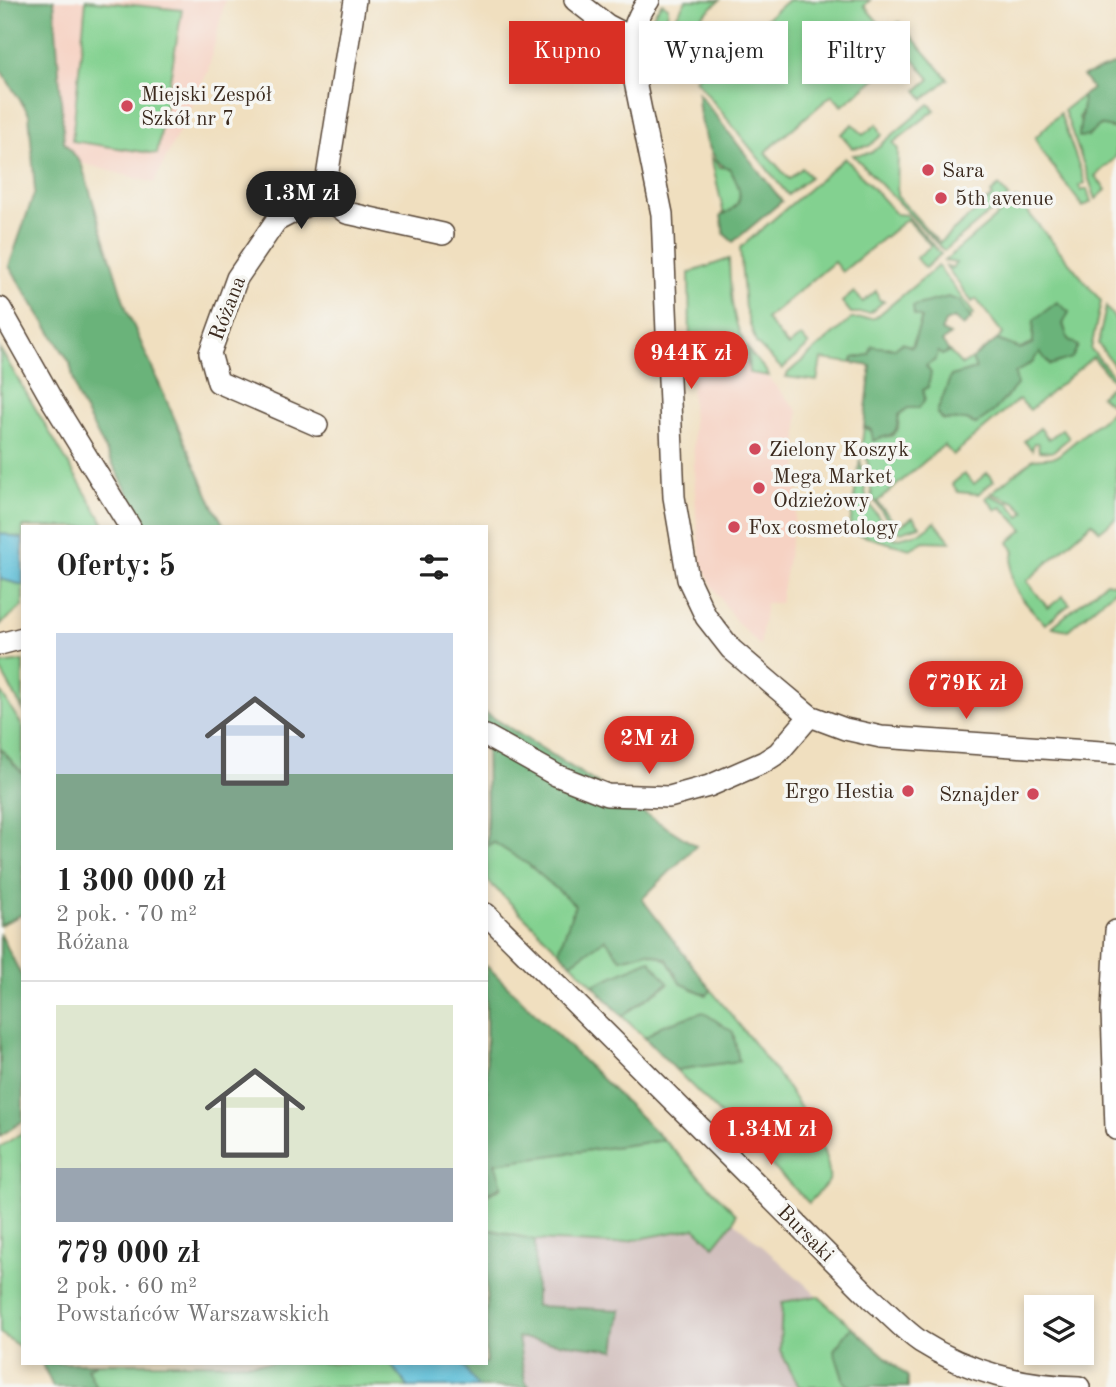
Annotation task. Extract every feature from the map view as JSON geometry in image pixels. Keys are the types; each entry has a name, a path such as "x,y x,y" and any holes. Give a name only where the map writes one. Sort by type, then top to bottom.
{"street":[{"path":"355,0 324,196 347,213 443,234"},
{"path":"575,0 607,25 630,37"},
{"path":"649,0 639,12 630,37 631,62 662,214 674,497 688,579 706,617 732,649 810,716 845,729 881,737 1116,753"},
{"name":"Różana","path":"317,425 218,382 210,354 237,278 276,221 324,196"},
{"path":"0,309 129,525"},
{"path":"488,737 556,775 607,795 668,797 709,786 764,762 778,753 810,716"},
{"name":"Bursaki","path":"488,916 872,1299 920,1341 978,1370 1011,1380 1079,1387"},
{"path":"1116,931 1112,1011 1116,1129"}],"shaded area":[{"name":"Miejski Zespół Szkół nr 7","path":"54,0 225,0 208,71 154,183 81,163 64,142"},
{"path":"690,347 747,354 798,411 797,506 780,603 766,603 760,646 736,621 712,586 701,561 696,515"},
{"path":"734,1221 818,1296 782,1303 780,1350 799,1387 530,1387 525,1381 518,1338 615,1350 621,1310 536,1306 535,1240 613,1244 695,1228 714,1246"}],"green space":[{"path":"0,0 54,0 64,142 81,163 127,311 224,525 145,525 77,396 70,363 9,266 35,191 29,114 0,69"},
{"path":"86,0 182,10 157,154 72,141"},
{"path":"686,0 720,0 696,21 673,21"},
{"path":"788,0 870,0 864,6 877,21 802,21 802,84 869,84 842,106 832,95 765,152 789,179 802,168 810,177 788,195 699,84 788,84 788,21 763,21"},
{"path":"662,3 668,7 664,21 651,21"},
{"path":"910,35 948,79 924,99 917,90 930,79 910,54"},
{"path":"1116,64 1116,129 1100,125 1088,136 1079,137 1082,96 1092,89 1083,76"},
{"path":"698,93 782,201 733,242 724,234 721,215 735,207 739,201 739,189 729,168 721,164 710,148 702,124"},
{"path":"1082,96 1084,106 1079,118 1088,136 1100,125 1116,129 1116,157 1095,176 1106,190 1096,199 1064,110"},
{"path":"929,104 935,110 893,143 898,149 897,196 939,243 993,196 991,193 999,186 1009,197 944,251 853,155 871,153"},
{"path":"1060,113 1085,183 1079,186 1081,191 1087,189 1091,202 1083,207 1042,152 1035,138"},
{"path":"853,124 863,135 877,124 882,135 869,146 852,148 841,134"},
{"path":"711,157 720,167 729,168 739,188 736,205 724,215"},
{"path":"845,158 896,214 906,215 941,254 925,268 916,258 931,246 907,219 842,272 834,262 766,319 788,346 801,336 809,345 782,369 756,343 745,308 740,248"},
{"path":"1017,199 1101,301 1091,349 1116,379 1116,398 1110,404 1100,396 1115,383 1093,357 1030,410 1019,399 953,455 944,445 877,502 898,527 913,517 920,526 901,532 894,530 872,497 867,458 861,451 864,427 882,437 892,436 898,429 899,415 923,390 926,366 938,351 942,355 949,351 962,365 972,359 976,369 951,376 937,412 943,420 966,420 975,424 994,411 1015,373 1032,362 1040,351 1068,339 1063,323 1069,312 1057,303 1034,320 1033,342 1021,349 997,340 1003,334 976,299 972,302 946,266 952,268 956,263 944,261"},
{"path":"729,259 738,330 749,351 769,376 749,373 747,354 690,347 689,273"},
{"path":"938,266 974,314 970,317 960,301 922,317 912,347 887,347 853,358 852,363 821,359 817,381 786,377 851,319 875,318"},
{"path":"876,291 879,300 884,301 870,313 851,313 842,302 854,292 863,302"},
{"path":"948,297 960,301 971,319 963,326 954,318 945,322 941,331 950,335 942,342 949,351 942,355 938,352 935,360 926,366 931,373 928,387 923,390 925,399 919,408 908,408 899,415 892,434 873,441 871,429 864,427 871,366 852,363 853,358 869,355 872,346 895,349 902,343 912,347 922,318 914,315 913,306"},
{"path":"1057,302 1069,312 1063,324 1068,339 1078,346 1072,358 1050,365 1040,352 1032,362 1015,373 1017,385 994,411 976,424 966,420 943,420 937,412 951,376 976,369 972,359 997,340 1021,349 1033,343 1034,320"},
{"path":"1106,307 1116,320 1116,368 1098,344"},
{"path":"0,349 105,525 21,525 21,538 0,533"},
{"path":"1116,408 1116,518 1100,531 1092,523 1027,581 1048,608 1063,596 1070,604 1045,624 1013,584 1011,564 1014,552 1009,542 1023,530 1002,507 996,510 986,498 989,495 1009,503 1020,517 1025,512 1015,502 991,493 1033,459 1056,457"},
{"path":"1040,428 1049,439 1062,429 1069,438 1052,452 1039,451 1038,443 1034,443 1032,450 1024,441"},
{"path":"860,459 867,501 895,539 922,532 935,522 951,542 924,541 910,549 849,532"},
{"path":"987,473 994,481 978,494 958,492 952,484 964,474 974,484"},
{"path":"0,579 21,584 21,608 0,625"},
{"path":"1106,582 1116,584 1116,589 1068,630 1052,627"},
{"path":"21,661 21,706 0,669 0,664"},
{"path":"0,691 21,724 21,772 0,748"},
{"path":"488,714 696,846 642,899 711,990 707,995 680,983 667,959 648,952 621,959 605,939 571,963 559,951 575,905 529,865 493,842 488,846"},
{"path":"0,748 21,772 21,915 0,925"},
{"path":"493,842 529,865 575,905 559,951 488,881 488,846"},
{"path":"0,933 21,975 21,1122 0,1136"},
{"path":"605,939 621,959 648,952 667,960 680,983 706,995 711,990 763,1055 802,1110 827,1161 829,1181 809,1203 676,1070 739,1061 661,1026 645,1038 622,1016 668,984 611,978 593,985 571,963"},
{"path":"650,960 668,983 622,1016 593,985"},
{"path":"488,967 664,1140 495,1163 502,1185 488,1193"},
{"path":"703,1012 733,1032 739,1061 676,1070 645,1038 661,1026"},
{"path":"21,1133 21,1348 0,1333 0,1147"},
{"path":"664,1140 736,1214 734,1221 714,1246 695,1228 613,1244 535,1240 488,1229 488,1194 502,1187 495,1163"},
{"path":"488,1229 535,1240 536,1306 621,1310 615,1350 518,1338 525,1381 530,1387 408,1387 392,1365 488,1365"},
{"path":"818,1296 852,1327 834,1350 844,1382 851,1387 799,1387 780,1350 782,1302"},
{"path":"852,1327 908,1377 908,1387 851,1387 844,1382 834,1350"},
{"path":"43,1365 93,1365 87,1368 96,1387 53,1387"},
{"path":"93,1365 392,1365 408,1387 96,1387 87,1368"}],"water":[{"path":"0,533 21,538 21,584 0,579"},
{"path":"392,1365 462,1365 478,1387 408,1387"}],"place":[{"name":"Miejski Zespół Szkół nr 7","path":"127,106"},
{"name":"Sara","path":"928,170"},
{"name":"5th avenue","path":"941,198"},
{"name":"Zielony Koszyk","path":"755,449"},
{"name":"Mega Market Odzieżowy","path":"759,488"},
{"name":"Fox cosmetology","path":"734,527"},
{"name":"Ergo Hestia","path":"908,791"},
{"name":"Sznajder","path":"1033,794"}]}
